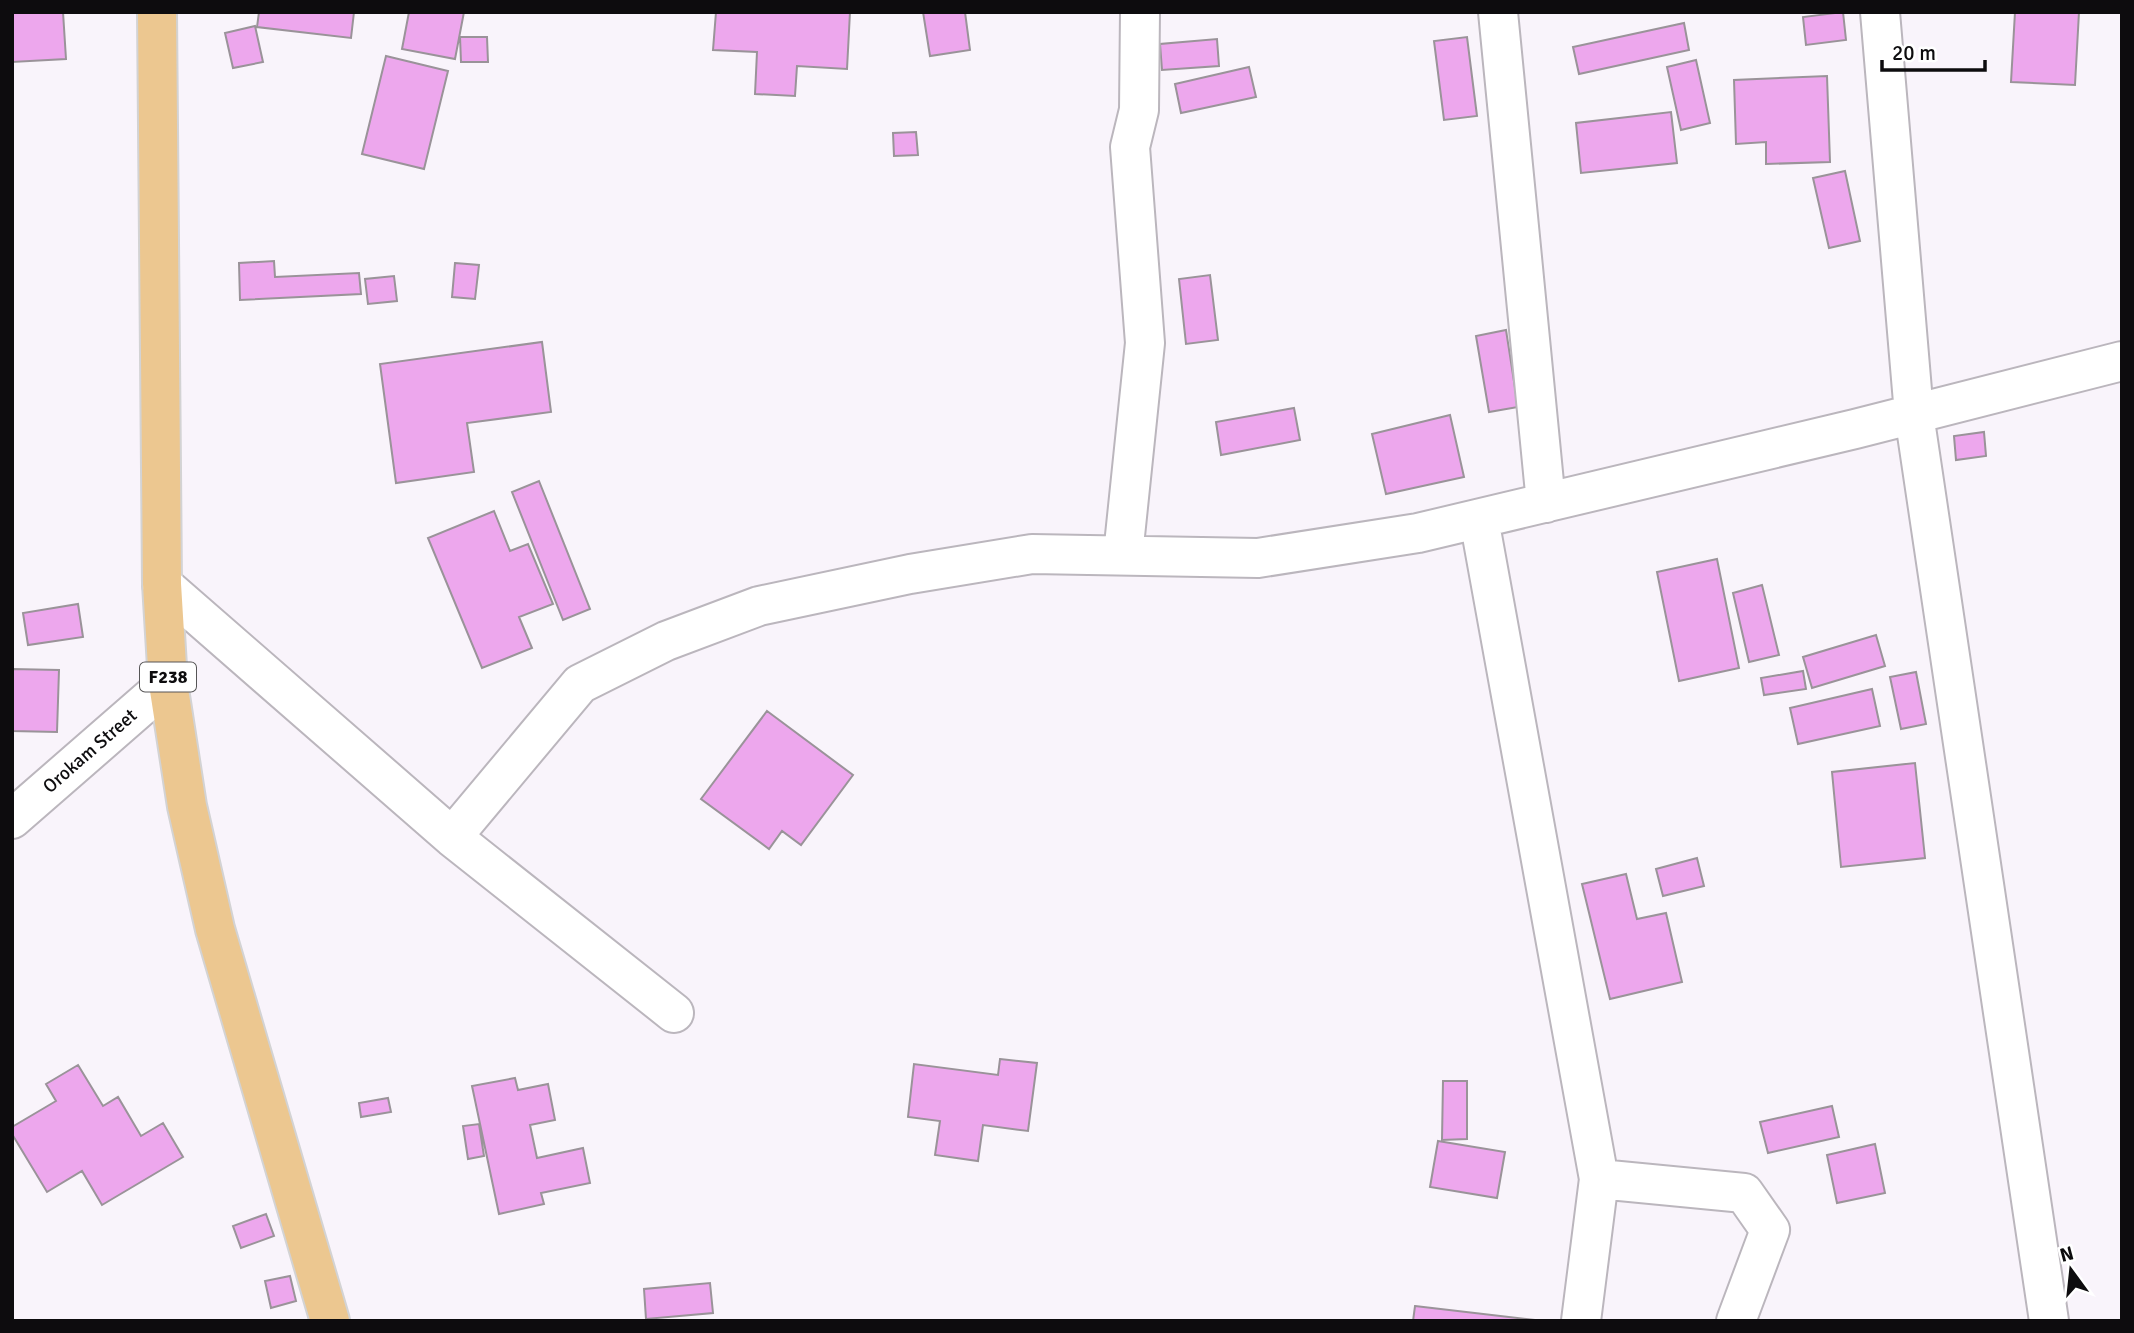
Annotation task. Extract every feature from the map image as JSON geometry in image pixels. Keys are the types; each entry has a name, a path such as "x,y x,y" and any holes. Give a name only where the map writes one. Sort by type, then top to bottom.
{"main road":[{"name":"F238","path":"157,12 162,584 168,683 187,806 215,929 330,1321"}],"street":[{"path":"1123,555 1145,343 1130,147 1139,110 1140,12"},
{"path":"1498,12 1546,503"},
{"path":"1880,12 1914,414 2049,1321"},
{"path":"452,837 580,684 666,641 759,606 910,574 1032,554 1258,558 1418,533 1914,414 2122,361"},
{"path":"1479,519 1599,1179 1581,1321"},
{"path":"162,584 452,837 674,1013"},
{"name":"Orokam Street","path":"12,819 168,683"},
{"path":"1599,1179 1744,1193 1770,1230 1736,1321"}],"building":[{"path":"12,12 63,12 66,59 12,62"},
{"path":"259,12 354,12 351,38 257,27"},
{"path":"409,12 464,12 455,59 402,49"},
{"path":"716,12 850,12 847,69 797,66 795,96 755,94 757,52 713,50"},
{"path":"923,12 965,12 970,50 930,56"},
{"path":"1843,12 1846,40 1806,45 1803,17"},
{"path":"2015,12 2079,12 2075,85 2011,82"},
{"path":"1684,23 1689,50 1579,74 1573,47"},
{"path":"255,26 263,62 233,68 225,33"},
{"path":"460,37 487,37 488,62 461,62"},
{"path":"1467,37 1477,116 1444,120 1434,41"},
{"path":"1217,39 1219,66 1162,70 1160,44"},
{"path":"386,56 448,71 424,169 362,154"},
{"path":"1696,60 1710,123 1681,130 1667,67"},
{"path":"1249,67 1256,97 1181,113 1175,84"},
{"path":"1827,76 1830,162 1766,164 1766,142 1736,144 1734,80"},
{"path":"1671,112 1677,163 1581,173 1576,123"},
{"path":"916,132 918,155 894,156 893,133"},
{"path":"1845,171 1860,241 1829,248 1813,178"},
{"path":"274,261 275,277 359,273 361,294 240,300 239,263"},
{"path":"455,263 479,265 475,299 452,297"},
{"path":"1210,275 1218,340 1186,344 1179,279"},
{"path":"394,276 397,301 368,304 365,279"},
{"path":"1506,330 1518,407 1489,412 1476,336"},
{"path":"542,342 551,412 467,423 474,472 396,483 380,364"},
{"path":"1294,408 1300,440 1221,455 1216,422"},
{"path":"1450,415 1464,477 1386,494 1372,434"},
{"path":"1984,432 1986,456 1956,460 1954,436"},
{"path":"539,481 590,609 563,620 512,492"},
{"path":"494,511 510,551 528,544 553,604 519,617 532,648 482,668 428,538"},
{"path":"1717,559 1739,668 1679,681 1657,572"},
{"path":"1762,585 1779,655 1749,662 1733,593"},
{"path":"78,604 83,637 28,645 23,613"},
{"path":"1876,635 1885,666 1812,688 1803,657"},
{"path":"12,669 59,670 57,732 12,731"},
{"path":"1803,671 1806,689 1764,695 1761,678"},
{"path":"1916,672 1926,724 1901,729 1890,677"},
{"path":"1872,689 1880,726 1798,744 1790,708"},
{"path":"767,711 853,775 801,845 782,831 769,849 701,799"},
{"path":"1915,763 1925,858 1841,867 1832,772"},
{"path":"1697,858 1704,886 1663,896 1656,869"},
{"path":"1626,874 1637,919 1666,913 1682,982 1610,999 1582,884"},
{"path":"1000,1059 1037,1063 1028,1131 983,1125 978,1161 935,1155 940,1121 908,1117 914,1064 998,1075"},
{"path":"78,1065 103,1106 118,1097 141,1136 163,1123 183,1157 102,1205 82,1171 47,1192 12,1134 12,1127 56,1101 46,1084"},
{"path":"515,1078 518,1090 548,1084 555,1120 530,1125 537,1158 583,1148 590,1183 541,1193 544,1204 499,1214 472,1086"},
{"path":"1443,1081 1467,1081 1467,1139 1442,1140"},
{"path":"388,1098 391,1112 361,1117 359,1103"},
{"path":"1832,1106 1839,1137 1768,1153 1760,1122"},
{"path":"479,1124 484,1156 468,1159 463,1126"},
{"path":"1438,1141 1505,1152 1497,1198 1430,1187"},
{"path":"1875,1144 1885,1193 1837,1203 1827,1155"},
{"path":"266,1214 274,1236 241,1248 233,1226"},
{"path":"290,1276 296,1301 271,1308 265,1281"},
{"path":"710,1283 713,1313 646,1319 644,1289"},
{"path":"1415,1306 1535,1320 1413,1321"}]}
